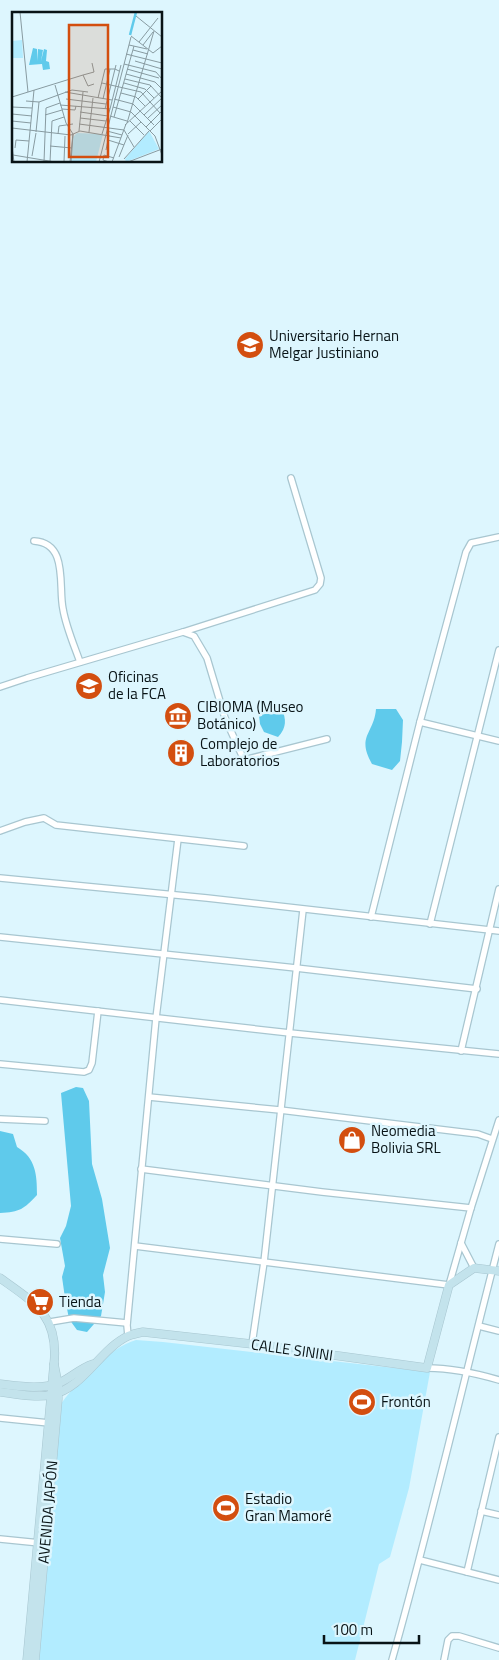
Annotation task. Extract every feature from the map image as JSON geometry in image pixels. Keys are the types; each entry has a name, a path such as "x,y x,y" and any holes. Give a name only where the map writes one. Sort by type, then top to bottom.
{"street":[{"path":"0,687 315,590 322,578 291,478"},
{"path":"372,918 420,722 466,552 472,543 499,536"},
{"path":"34,541 51,547 59,562 63,612 80,662"},
{"path":"183,632 194,636 207,658 225,718 244,760 326,739"},
{"path":"430,924 499,650"},
{"path":"420,722 499,741"},
{"path":"0,831 25,822 44,818 56,825 244,846"},
{"path":"128,1336 127,1323 156,1018 178,839"},
{"path":"0,878 499,931"},
{"path":"462,1051 499,889"},
{"path":"252,1344 264,1262 303,910"},
{"path":"0,937 296,968 476,990"},
{"path":"0,1000 290,1033 499,1054"},
{"path":"0,1064 84,1072 89,1070 92,1064 98,1011"},
{"path":"149,1096 478,1134 492,1139"},
{"path":"0,1119 45,1121"},
{"path":"427,1368 461,1242 499,1120"},
{"path":"141,1169 322,1192 471,1208"},
{"path":"0,1239 57,1244"},
{"path":"461,1242 474,1268"},
{"path":"392,1660 420,1560 464,1370 496,1270 499,1244"},
{"path":"135,1246 449,1285 474,1268 496,1270"},
{"path":"0,1278 39,1308 50,1322 74,1318 127,1323"},
{"name":"AVENIDA JAPÓN","path":"27,1660 41,1544 55,1389 54,1340 50,1322"},
{"path":"479,1326 499,1331"},
{"name":"CALLE SININI","path":"55,1389 83,1368 95,1364 128,1336 143,1332 252,1344 427,1368 464,1370 499,1380"},
{"path":"0,1384 55,1389"},
{"path":"0,1392 37,1396 55,1389"},
{"name":"AVENIDA JAPÓN","path":"34,1660 48,1422 55,1389"},
{"path":"0,1418 48,1422"},
{"path":"467,1572 499,1437"},
{"path":"481,1511 499,1515"},
{"path":"0,1539 41,1544"},
{"path":"420,1560 499,1580"},
{"path":"444,1660 448,1640 452,1636 459,1636 499,1648"}],"shaded area":[{"path":"270,703 282,708 284,716 284,727 278,737 264,732 260,724 258,706"},
{"path":"376,709 396,709 403,720 400,761 392,770 372,764 367,755 367,735 375,717"},
{"path":"76,1087 83,1088 89,1101 92,1164 102,1199 110,1248 103,1275 105,1292 101,1316 87,1332 77,1330 69,1319 62,1277 65,1266 60,1238 66,1226 71,1206 61,1093"},
{"path":"0,1131 13,1134 17,1147 32,1162 36,1174 37,1195 29,1204 21,1209 0,1213"},
{"path":"136,1340 430,1372 409,1488 390,1557 379,1564 355,1660 39,1660 59,1407 83,1378 104,1358 115,1350"}],"place":[{"name":"Universitario Hernan Melgar Justiniano","path":"250,345"},
{"name":"Oficinas de la FCA","path":"89,686"},
{"name":"CIBIOMA (Museo Botánico)","path":"178,716"},
{"name":"Complejo de Laboratorios","path":"181,753"},
{"name":"Neomedia Bolivia SRL","path":"352,1140"},
{"name":"Tienda","path":"40,1302"},
{"name":"Frontón","path":"362,1402"},
{"name":"Estadio Gran Mamoré","path":"226,1508"}]}
